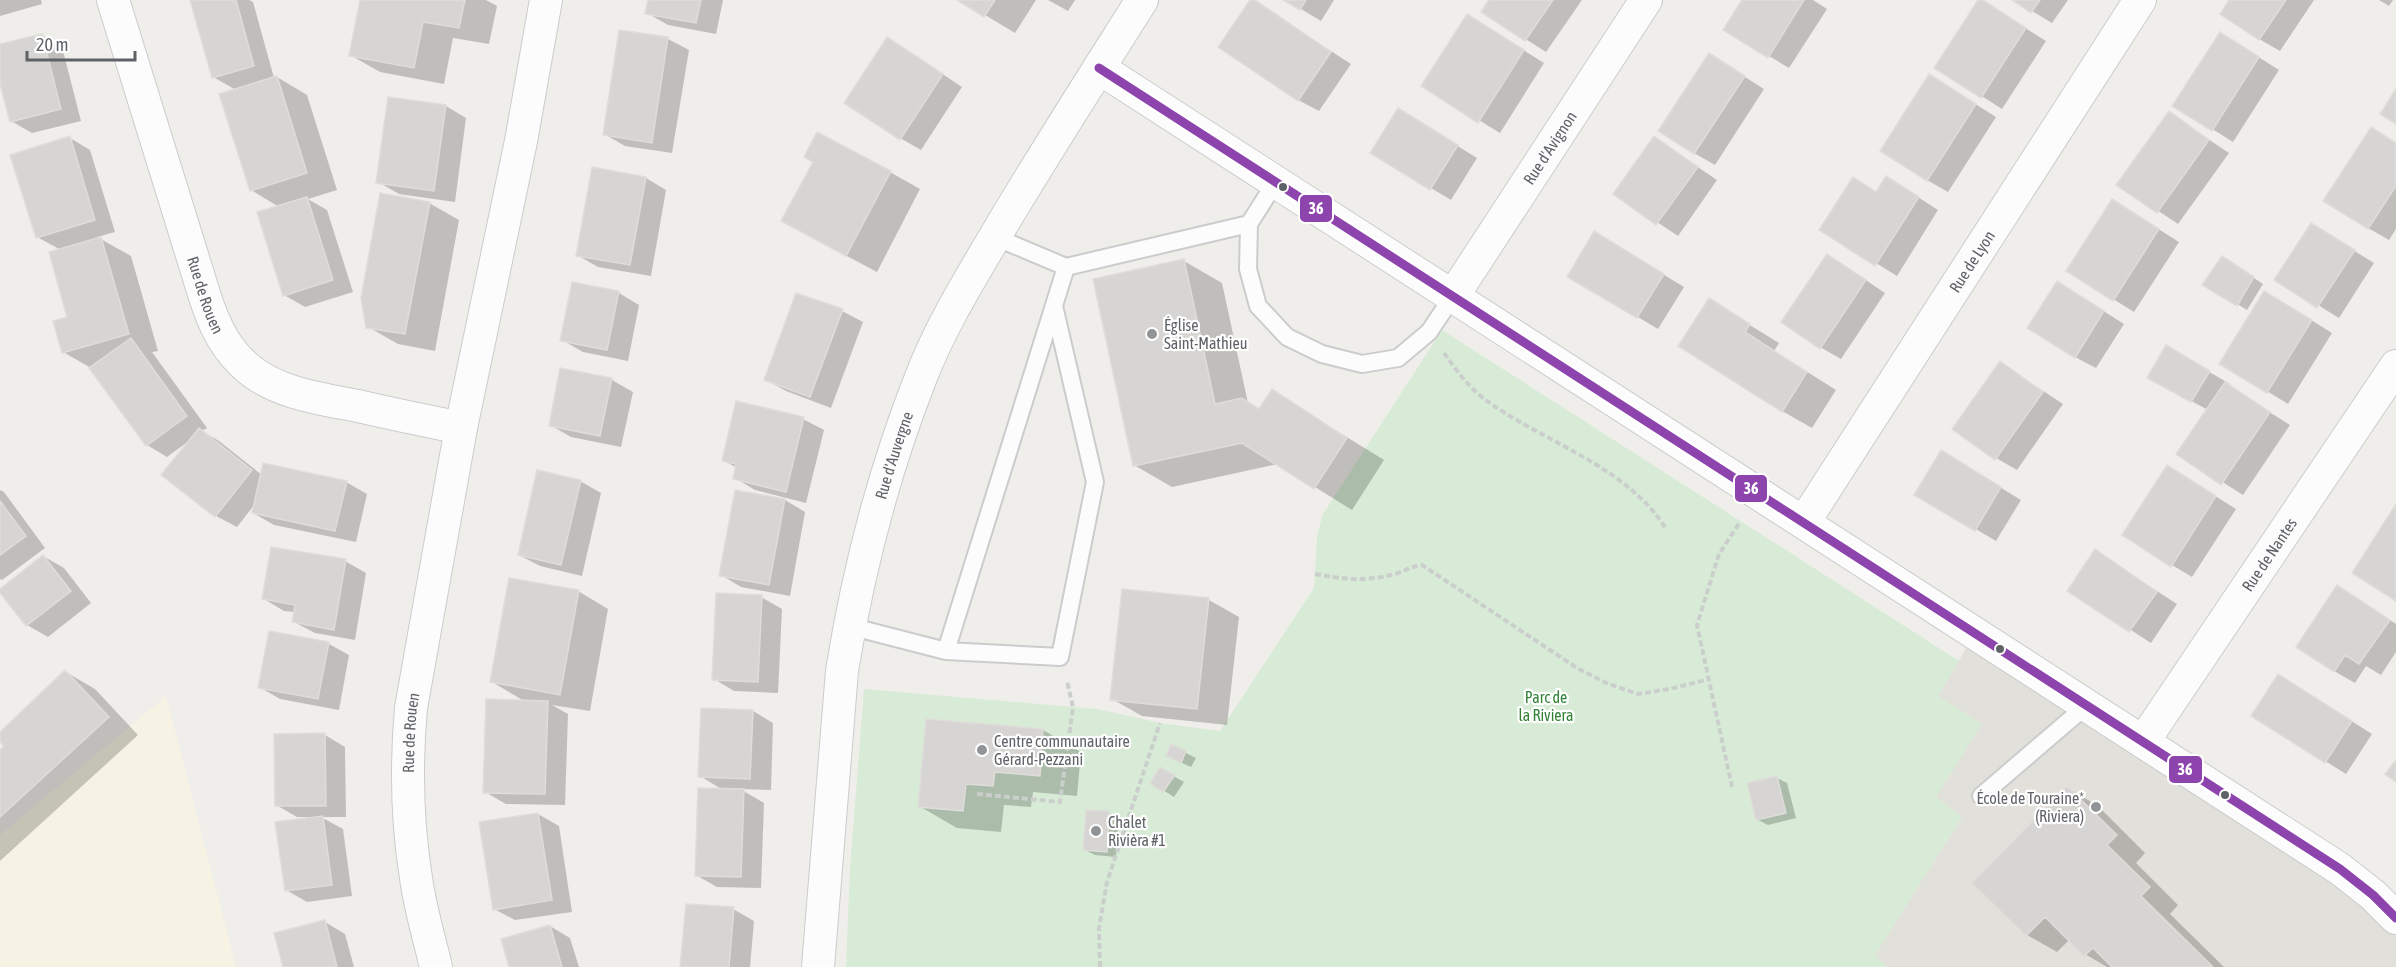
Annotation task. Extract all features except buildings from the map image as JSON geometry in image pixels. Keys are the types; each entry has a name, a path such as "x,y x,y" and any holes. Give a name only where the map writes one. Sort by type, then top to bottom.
{"street":[{"name":"Rue de Rouen","path":"113,0 205,297 216,329 233,352 250,370 270,382 301,394 461,428"},
{"name":"Rue de Rouen","path":"436,967 416,879 410,825 408,744 417,664 461,428 521,141 546,0"},
{"name":"Rue d'Auvergne","path":"818,967 842,671 849,626 879,500 921,375 966,285 1142,0"},
{"name":"Rue d'Avignon","path":"1453,296 1646,0"},
{"name":"Rue de Lyon","path":"1804,522 2140,0"},
{"path":"1099,68 2340,869 2373,895 2396,918"},
{"name":"Rue de Nantes","path":"2143,742 2396,366"}],"lane":[{"path":"1275,183 1249,224 1248,269 1258,306 1287,337 1322,354 1362,364 1398,358 1429,332 1453,296"},
{"path":"995,237 1066,267 1249,224"},
{"path":"946,651 1066,267"},
{"path":"849,626 946,651 1060,657 1095,482 1054,306"},
{"path":"1981,796 2086,706"}],"path":[{"path":"1429,332 1469,385 1487,401 1586,458 1645,501 1655,511 1666,529"},
{"path":"1719,554 1697,625 1732,787"},
{"path":"1315,574 1347,580 1384,576 1398,573 1411,566 1422,565 1577,668 1606,683 1638,694 1710,679"},
{"path":"976,794 1060,802 1073,707 1060,657"},
{"path":"1100,967 1099,927 1107,882 1160,723"}],"shaded area":[{"name":"École de Touraine* (Riviera)","path":"1975,633 2396,918 2396,967 1887,967 1875,955 1962,817 1935,797 1938,696"},
{"path":"166,696 236,967 0,967 0,835"}],"green space":[{"name":"Parc de la Riviera","path":"1442,330 1959,661 1938,696 1982,724 1936,797 1962,817 1875,955 1887,967 846,967 850,868 864,689 1097,709 1160,723 1220,731 1314,588 1317,536 1323,514"}],"transit line":[{"name":"36","path":"1099,68 2340,869 2373,895 2396,918"}],"place":[{"name":"Église Saint-Mathieu","path":"1152,334"},
{"name":"Centre communautaire Gérard-Pezzani","path":"982,750"},
{"name":"École de Touraine* (Riviera)","path":"2096,807"},
{"name":"Chalet Rivièra #1","path":"1096,831"}]}
